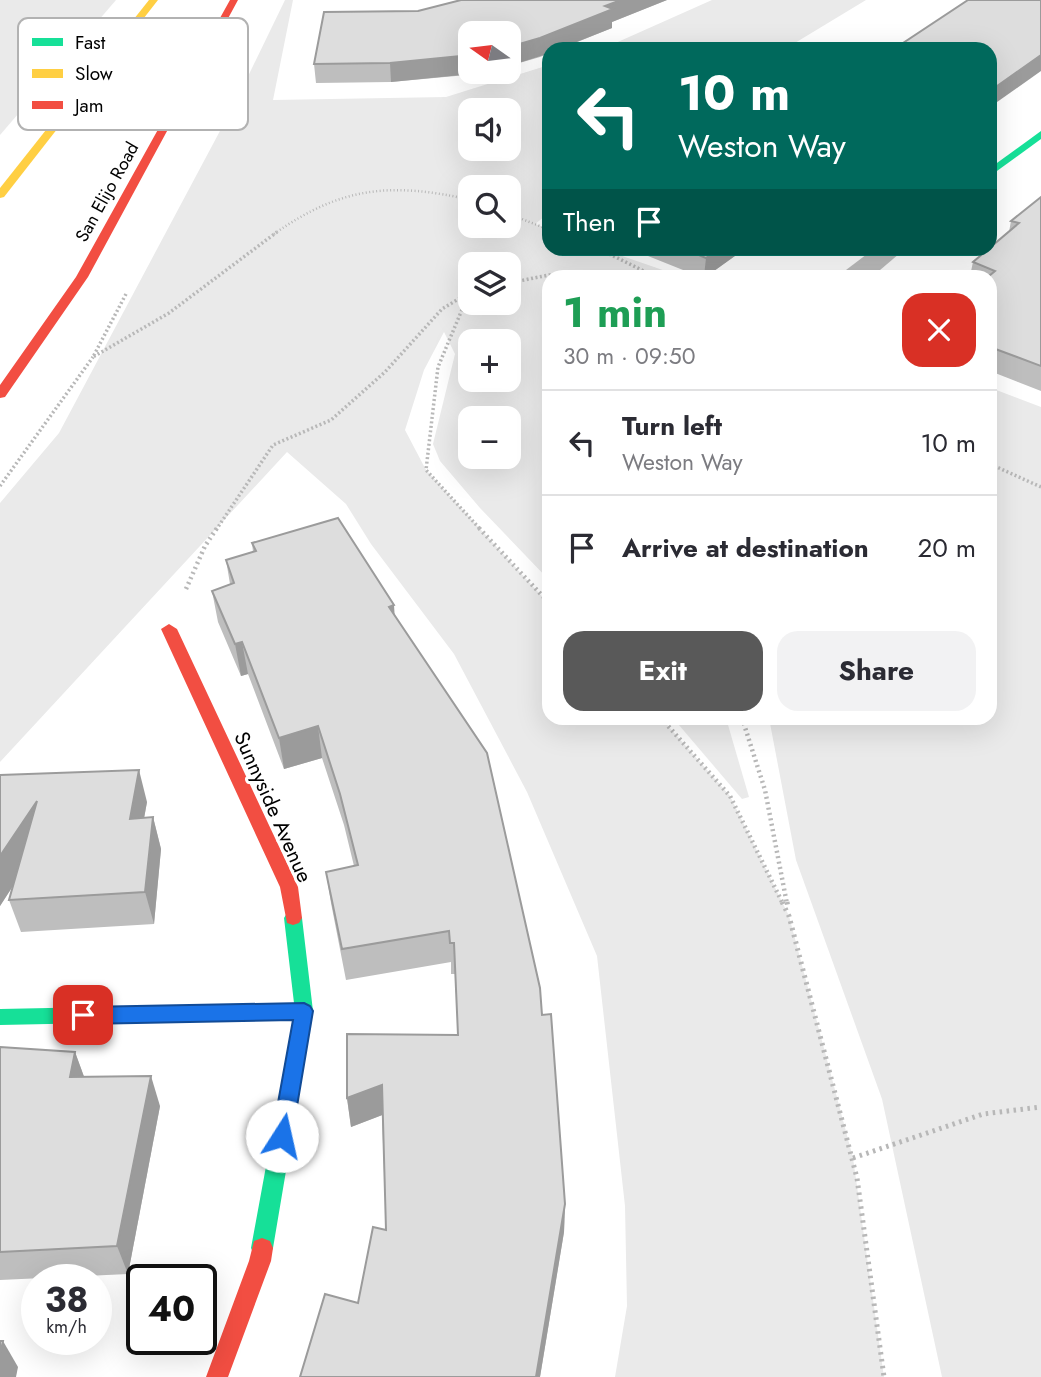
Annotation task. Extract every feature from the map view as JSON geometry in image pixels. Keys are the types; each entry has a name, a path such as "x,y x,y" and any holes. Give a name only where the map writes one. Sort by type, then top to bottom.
{"main road":[{"path":"140,18 154,0"},
{"name":"San Elijo Road","path":"224,18 234,0"},
{"path":"0,195 51,130"},
{"name":"San Elijo Road","path":"0,394 82,277 163,130"},
{"path":"997,168 1041,134"},
{"name":"Sunnyside Avenue","path":"169,629 289,887 304,1011 261,1262 217,1377"},
{"path":"0,1017 304,1011"}],"street":[{"path":"864,270 882,256"}],"path":[{"path":"93,357 143,332 250,252 320,205 359,191 405,186 458,197"},
{"path":"521,219 542,227"},
{"path":"613,256 642,270"},
{"path":"521,281 542,276"},
{"path":"0,486 93,357 131,286"},
{"path":"169,629 205,546 273,445 331,420 385,372 442,309 458,299"},
{"path":"460,315 438,367 426,470 542,595"},
{"path":"997,467 1041,487"},
{"path":"667,725 730,796 789,916"},
{"path":"744,725 765,790 789,916 853,1158 884,1377"},
{"path":"853,1158 983,1114 1041,1107"}],"shaded area":[{"path":"0,0 116,0 101,18 18,18 18,114 0,135"},
{"path":"285,0 293,0 273,100 446,97 488,84 522,84 522,73 542,67 542,218 535,224 542,226 542,256 622,256 663,270 542,270 542,573 480,508 440,461 433,444 455,354 444,332 424,370 405,430 426,470 542,596 542,725 667,725 730,796 789,916 853,1158 884,1377 615,1377 627,1306 625,1206 597,956 527,792 454,654 371,544 346,504 287,452 0,762 0,503 59,433 220,130 248,130 248,76"},
{"path":"712,0 866,0 797,42 618,42"},
{"path":"997,390 1041,407 1041,1377 942,1377 882,1099 796,860 770,725 997,725"},
{"path":"679,725 728,725 749,797 742,799"}],"building":[{"path":"461,0 621,0 605,6 613,9 522,43 522,21 458,21 458,56 390,63 314,64 324,12 418,11"},
{"path":"968,0 1041,0 1041,55 997,86 997,42 905,42"},
{"path":"1041,197 1041,366 997,350 997,270 973,262 980,256 997,256 997,242 1019,223 1011,221"},
{"path":"338,518 394,605 389,607 487,753 540,988 542,1015 551,1014 565,1204 536,1377 300,1377 325,1294 358,1303 373,1227 386,1230 382,1085 347,1098 347,1034 458,1035 454,943 450,943 449,931 342,949 326,872 358,865 340,794 318,726 279,738 242,642 235,644 212,591 234,583 226,560 256,551 252,543"},
{"path":"139,770 130,819 153,817 145,892 9,900 37,801 0,856 0,775"},
{"path":"0,1047 75,1052 70,1077 151,1076 117,1246 0,1252"}],"traffic: fast":[{"path":"997,168 1041,134"},
{"path":"262,1248 304,1011 293,918"},
{"path":"0,1017 304,1011"}],"traffic: slow":[{"path":"140,18 154,0"},
{"path":"0,195 51,130"}],"traffic: jam":[{"path":"224,18 234,0"},
{"path":"0,394 82,277 163,130"},
{"path":"169,629 289,887 293,918"},
{"path":"217,1377 260,1261 262,1248"}],"route":[{"path":"83,1015 304,1011 282,1136"}]}
